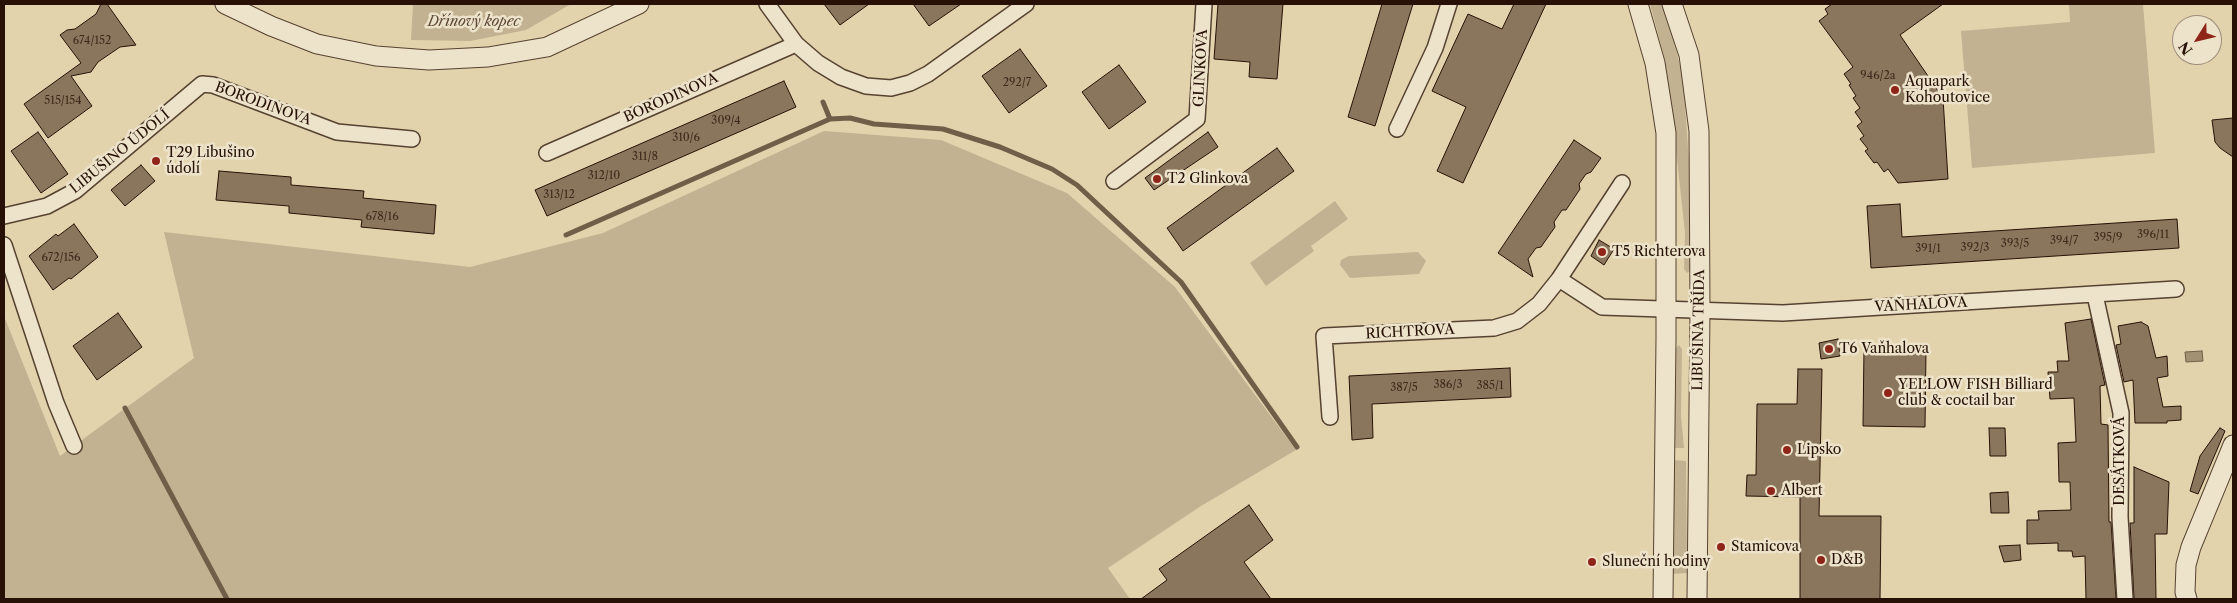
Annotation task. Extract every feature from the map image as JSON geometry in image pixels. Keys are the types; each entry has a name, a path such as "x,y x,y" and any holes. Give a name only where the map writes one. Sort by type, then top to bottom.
{"street":[{"path":"225,4 271,26 317,44 376,56 429,60 488,57 547,48 639,4"},
{"path":"767,4 796,44 818,63 841,77 866,86 891,88 910,83 928,74 1026,4"},
{"name":"GLINKOVA","path":"1114,181 1198,119 1204,4"},
{"path":"1398,129 1435,48 1448,4"},
{"path":"1638,4 1655,63 1666,133 1663,599"},
{"name":"LIBUŠINA TŘÍDA","path":"1672,4 1689,55 1700,131 1697,599"},
{"name":"BORODINOVA","path":"547,153 796,44"},
{"name":"BORODINOVA","path":"202,84 213,85 337,132 412,139"},
{"name":"LIBUŠINO ÚDOLÍ","path":"4,216 47,206 75,191 202,84"},
{"name":"RICHTROVA","path":"1330,417 1324,336 1494,328 1517,321 1539,304 1559,280 1622,183"},
{"path":"4,245 56,403 74,446"},
{"path":"1559,280 1602,307 1665,308"},
{"name":"VAŇHALOVA","path":"1665,308 1783,313 2176,289"},
{"name":"DESÁTKOVÁ","path":"2095,294 2121,413 2120,517 2125,599"},
{"path":"2188,599 2185,592 2186,565 2191,547 2233,445"}],"green space":[{"name":"Dřínový kopec","path":"413,4 571,4 526,30 470,41 411,40"},
{"path":"1650,4 1662,4 1683,77 1691,191 1691,270 1687,273 1684,269 1685,233 1670,95 1665,60"},
{"path":"2069,4 2143,4 2155,153 1972,168 1961,31 2070,22"},
{"path":"824,131 941,140 1067,193 1175,287 1296,450 1201,506 1108,568 1130,599 4,599 4,316 60,456 194,358 164,232 470,267 603,233"},
{"path":"1335,201 1348,219 1311,246 1314,251 1266,286 1250,263"},
{"path":"1418,252 1426,261 1419,274 1350,278 1340,265 1341,260 1349,256"},
{"path":"1679,345 1682,349 1681,416 1684,448 1674,448 1675,349"},
{"path":"1674,460 1686,461 1687,573 1672,574"}],"shaded area":[{"path":"2202,351 2203,361 2186,362 2185,352"}],"building":[{"path":"101,4 107,4 136,45 120,47 98,62 91,72 71,76 92,106 48,138 24,104 81,63 60,35 67,30 75,29 96,14"},
{"path":"824,4 869,4 840,25"},
{"path":"913,4 961,4 929,26"},
{"path":"1218,4 1283,4 1277,79 1249,77 1250,62 1214,59"},
{"path":"1382,4 1413,4 1375,126 1348,117"},
{"path":"1514,4 1546,4 1463,183 1437,171 1466,107 1432,91 1468,14 1502,29"},
{"name":"Aquapark Kohoutovice","path":"1832,4 1943,4 1900,35 1943,98 1948,179 1898,183 1888,169 1884,172 1877,162 1874,163 1865,151 1868,149 1860,139 1864,136 1857,126 1862,122 1855,112 1860,108 1853,98 1856,96 1849,85 1851,84 1844,74 1853,67 1819,21 1828,14 1825,9"},
{"path":"1020,49 1047,86 1009,113 982,76"},
{"path":"1119,65 1146,102 1109,129 1082,92"},
{"path":"784,81 796,107 547,216 535,190"},
{"path":"2233,118 2233,157 2215,142 2212,120"},
{"path":"38,132 68,174 41,193 11,151"},
{"path":"1208,132 1218,147 1154,190 1145,178"},
{"path":"1574,140 1601,158 1579,184 1580,189 1566,210 1562,210 1554,222 1555,227 1541,247 1536,248 1528,259 1533,277 1498,253"},
{"path":"1277,148 1294,171 1183,251 1167,228"},
{"path":"141,165 155,181 125,206 111,190"},
{"path":"219,171 291,177 291,185 364,191 363,198 436,205 434,234 361,227 362,220 289,213 289,206 216,200"},
{"path":"1900,204 1902,237 2177,219 2179,248 1871,268 1867,206"},
{"path":"74,224 98,257 71,279 69,278 53,290 29,256 56,234 58,236"},
{"name":"T5 Richterova","path":"1599,240 1614,249 1604,265 1591,256"},
{"path":"118,313 142,347 97,380 73,346"},
{"path":"2091,319 2105,385 2100,386 2101,424 2108,425 2109,522 2111,522 2116,599 2086,599 2085,556 2073,557 2072,551 2058,551 2058,543 2027,544 2027,520 2039,520 2038,511 2071,510 2070,482 2059,482 2058,443 2076,442 2074,398 2050,399 2048,372 2058,372 2057,361 2069,361 2065,323"},
{"path":"2141,322 2148,326 2156,358 2167,356 2168,376 2157,378 2163,407 2181,406 2181,420 2167,421 2167,423 2135,423 2133,380 2124,382 2116,345 2121,344 2118,326"},
{"name":"T6 Vaňhalova","path":"1838,339 1840,356 1821,359 1819,343"},
{"path":"1864,348 1926,349 1925,427 1863,426"},
{"path":"1510,368 1511,397 1372,404 1373,438 1352,440 1349,376"},
{"path":"1798,369 1822,369 1819,516 1881,516 1880,599 1800,599 1800,497 1746,496 1747,475 1756,475 1757,404 1797,404"},
{"path":"1989,428 2005,428 2006,456 1990,456"},
{"path":"2220,428 2225,431 2198,494 2190,491 2200,456"},
{"path":"2134,467 2169,482 2167,534 2155,534 2156,599 2134,599 2130,523 2134,523"},
{"path":"2008,492 2009,513 1991,513 1990,493"},
{"path":"1249,505 1273,540 1244,562 1271,599 1141,599 1167,580 1159,569"},
{"path":"2020,545 2021,560 2004,562 1999,546"}],"waterway":[{"path":"823,102 830,119 850,118 874,124 943,129 1000,147 1052,169 1077,185 1181,282 1297,447"},
{"path":"566,235 830,119"},
{"path":"125,408 227,599"}],"place":[{"name":"Aquapark Kohoutovice","path":"1895,90"},
{"name":"T29 Libušino údolí","path":"156,161"},
{"name":"T2 Glinkova","path":"1157,179"},
{"name":"T5 Richterova","path":"1602,252"},
{"name":"T6 Vaňhalova","path":"1829,349"},
{"name":"YELLOW FISH Billiard club & coctail bar","path":"1888,393"},
{"name":"Lipsko","path":"1787,450"},
{"name":"Albert","path":"1771,491"},
{"name":"Stamicova","path":"1721,547"},
{"name":"D&B","path":"1821,560"},
{"name":"Sluneční hodiny","path":"1592,562"}]}
